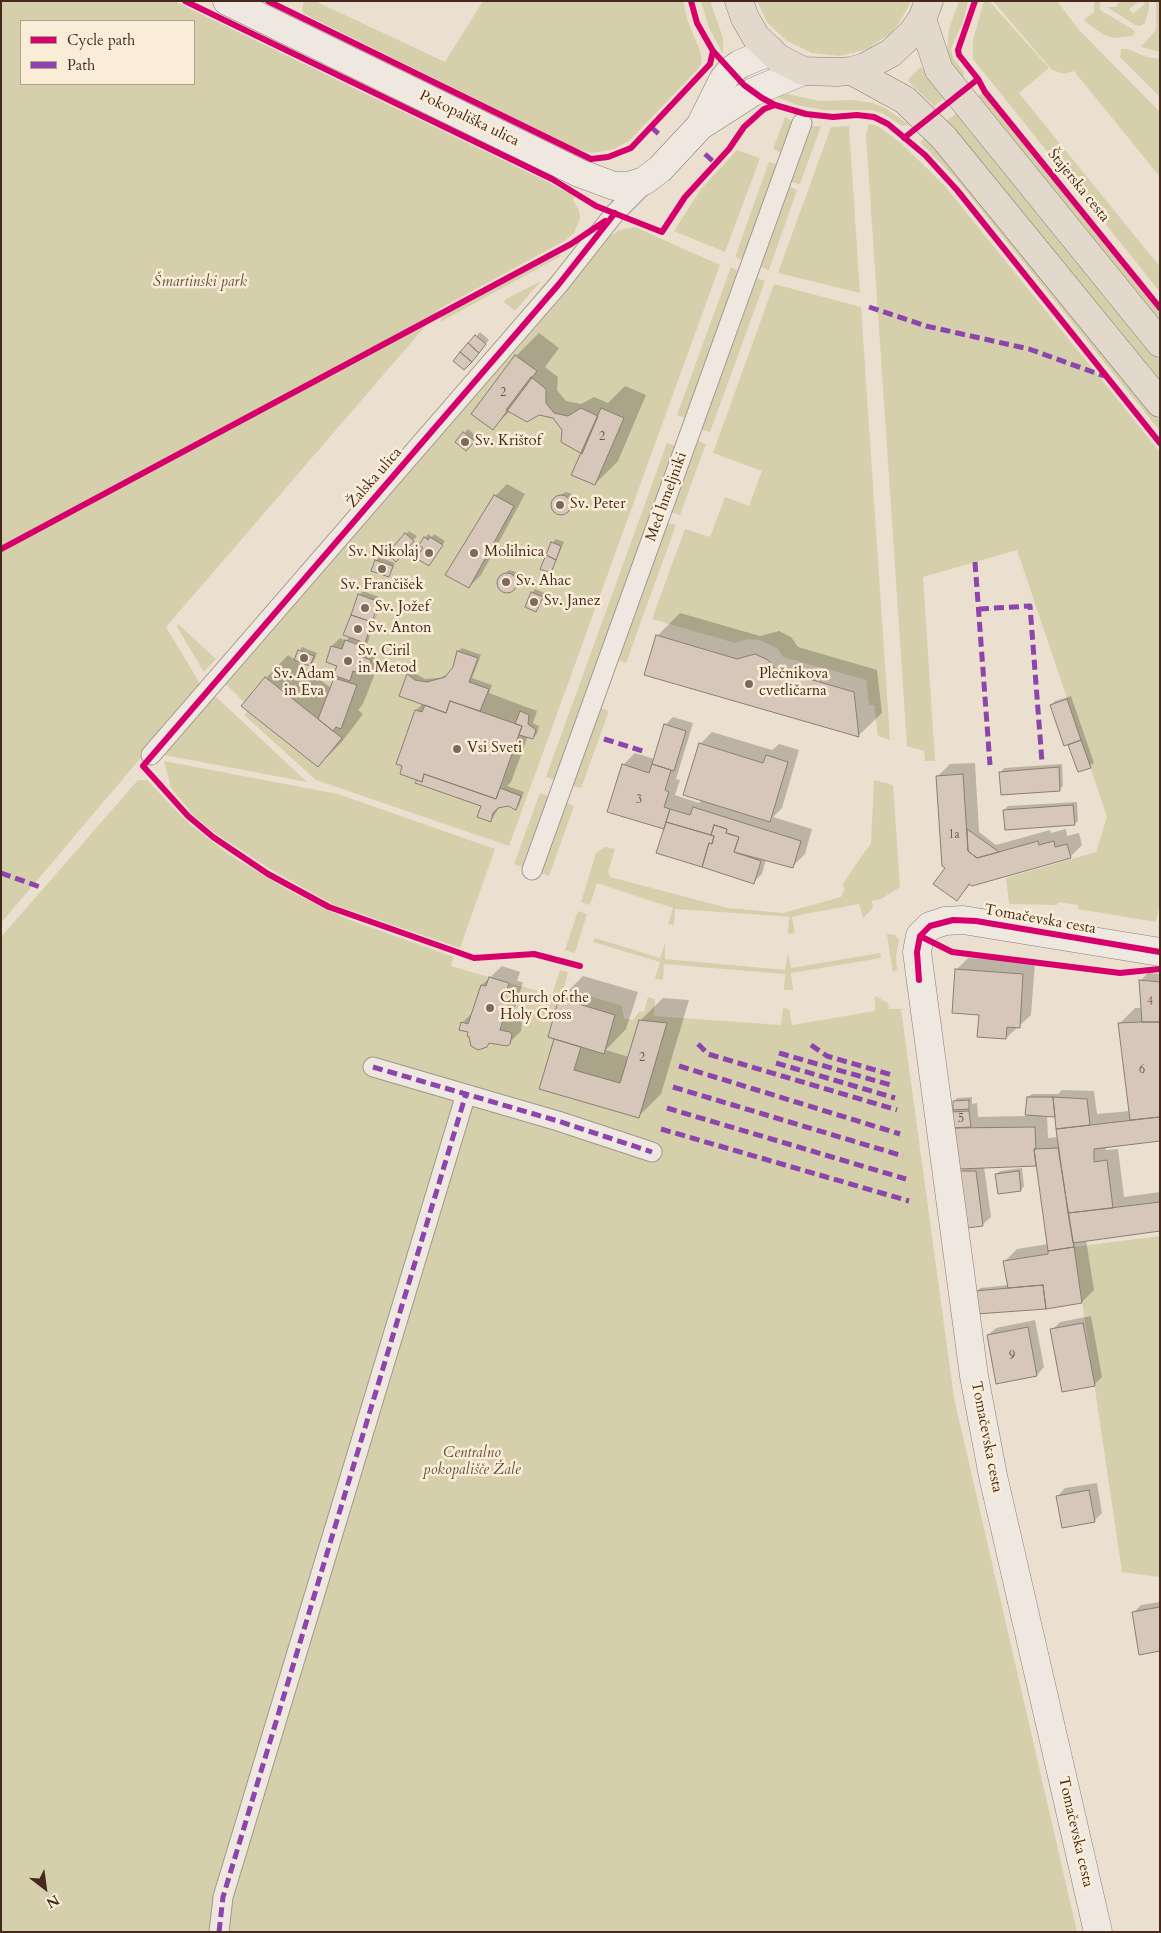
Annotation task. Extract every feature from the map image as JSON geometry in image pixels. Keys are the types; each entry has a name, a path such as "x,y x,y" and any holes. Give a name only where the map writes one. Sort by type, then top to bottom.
{"main road":[{"path":"739,1 749,26 759,41 771,51 803,71 852,71 876,62 904,42 925,10"},
{"path":"946,80 939,32 948,1"},
{"path":"925,10 935,63 946,80 1160,343"},
{"path":"852,71 904,100 944,138 1160,403"}],"street":[{"name":"Pokopališka ulica","path":"227,1 604,184 628,186 652,176 700,126 753,92 803,71"},
{"name":"Pokopališka ulica","path":"700,126 723,80 730,71 740,64 771,51"},
{"name":"Med hmeljniki","path":"532,870 802,123"},
{"name":"Žalska ulica","path":"151,755 559,284 615,214 652,176"},
{"name":"Tomačevska cesta","path":"1098,1932 993,1476 975,1383 917,952 920,936 930,926 945,921 964,920 1160,952"},
{"path":"373,1067 652,1152"},
{"path":"219,1932 223,1897 466,1094"}],"green space":[{"name":"Šmartinski park","path":"1,1 174,1 550,183 575,197 573,200 579,210 580,219 574,233 566,240 441,308 166,627 199,682 199,689 1,923"},
{"path":"304,1 315,1 445,62 483,1 683,1 702,62 698,69 629,141 614,149 592,153 575,148 304,14 302,9"},
{"path":"701,1 710,1 723,38 723,54 709,28"},
{"path":"757,1 911,1 899,23 890,34 867,49 840,56 812,53 787,41 767,22"},
{"path":"959,1 968,1 963,22 951,48 953,58 964,72 963,81 950,64 947,52 949,29"},
{"path":"984,1 989,1 1049,68 1019,93 1160,267 1160,292 973,59 973,40"},
{"path":"993,1 1057,1 1079,30 1160,112 1160,177 1074,71 1064,74 1052,70"},
{"path":"1094,1 1100,1 1100,10 1132,29 1135,32 1132,36 1114,38 1104,35 1087,23 1084,20 1094,12"},
{"path":"1120,1 1140,1 1129,9 1133,14 1145,4 1144,2 1149,1 1145,23 1141,26 1135,25 1107,7 1116,7"},
{"path":"1156,1 1160,1 1160,52 1141,47 1156,30"},
{"path":"1121,49 1128,49 1146,57 1160,59 1160,97 1120,57"},
{"path":"921,67 946,97 934,106 908,81"},
{"path":"982,93 1160,313 1160,325 976,98"},
{"path":"788,94 819,101 852,100 873,103 887,109 909,125 902,126 884,114 872,110 824,110 797,105 772,95"},
{"path":"958,112 1160,360 1160,386 946,121"},
{"path":"785,117 792,121 781,153 773,149"},
{"path":"869,124 878,126 902,144 944,185 1160,452 1160,902 1156,922 1078,909 1078,905 1058,902 1057,905 1009,904 1006,878 1096,852 1107,817 1017,550 923,577 935,761 925,761 924,751 907,746 866,135"},
{"path":"812,126 821,126 800,184 792,182"},
{"path":"849,126 860,293 778,273 831,127"},
{"path":"925,138 962,177 1160,421 1160,431 957,180 920,142"},
{"path":"737,150 760,158 725,252 674,231 701,189"},
{"path":"769,162 777,164 742,260 735,257"},
{"path":"790,187 797,190 769,270 761,267"},
{"path":"635,227 720,265 509,846 316,780 244,715 247,711 241,706 244,702 225,683 609,237 619,230"},
{"path":"560,254 561,256 440,322 442,316"},
{"path":"731,267 738,271 685,418 677,415"},
{"path":"553,274 556,274 507,333 505,331"},
{"path":"757,278 765,281 710,432 702,430"},
{"path":"541,281 515,311 504,302 506,299"},
{"path":"774,284 861,307 890,740 878,736 874,705 869,705 866,680 783,657 777,648 759,640 748,639 735,643 652,619 685,529 710,537 725,497 749,506 762,471 713,453"},
{"path":"698,441 706,444 680,515 672,512"},
{"path":"667,443 675,446 554,780 546,777"},
{"path":"668,523 676,525 626,663 619,660"},
{"path":"178,624 216,659 204,672 177,627"},
{"path":"214,695 307,782 164,755"},
{"path":"601,708 609,711 581,788 573,786"},
{"path":"164,761 338,794 495,849 460,948 332,904 272,870 216,834 194,816 171,788"},
{"name":"Centralno pokopališče Žale","path":"138,780 147,780 186,821 228,854 293,893 347,919 454,957 451,966 509,983 552,995 560,970 568,972 564,988 622,1006 624,1018 633,1020 640,1011 644,1012 648,997 655,999 654,1016 781,1025 783,1008 789,1009 792,1025 875,1011 875,996 888,1003 889,1009 901,1009 954,1398 1077,1932 1,1932 1,937"},
{"path":"874,780 893,785 900,887 881,899 872,901 873,908 863,918 859,904 800,915 792,917 795,933 788,934 789,917 765,915 675,909 674,925 668,924 673,908 597,883 590,905 581,902 596,853 605,847 615,849 608,872 610,877 728,908 783,913 841,897 845,888 842,885 871,843"},
{"path":"540,793 548,796 522,867 514,864"},
{"path":"567,803 574,806 549,876 541,873"},
{"path":"578,911 587,914 575,953 565,950"},
{"path":"887,934 895,935 899,940 896,956 897,969 893,973"},
{"path":"595,938 660,958 665,943 665,959 785,970 788,952 791,968 880,953 881,958 791,973 793,990 784,990 785,974 664,964 663,980 655,979 660,962 593,942"},
{"path":"1160,1236 1160,1577 1122,1572 1074,1247"}],"building":[{"path":"475,335 486,344 479,353 468,343"},
{"path":"468,343 479,353 472,362 460,352"},
{"path":"460,352 472,362 464,370 453,361"},
{"path":"515,355 537,371 493,430 471,414"},
{"path":"531,377 546,389 546,403 554,413 568,416 581,408 598,416 582,454 561,442 562,430 553,418 539,415 527,422 506,410"},
{"path":"601,408 624,418 595,485 571,475"},
{"name":"Sv. Krištof","path":"463,432 475,441 466,451 455,442"},
{"name":"Molilnica","path":"494,495 514,506 469,588 445,575"},
{"name":"Sv. Peter","path":"561,495 568,498 571,505 568,512 561,515 554,512 551,505 554,498"},
{"path":"405,533 414,541 396,562 387,554"},
{"name":"Sv. Nikolaj","path":"424,537 428,540 430,537 443,545 429,566 416,558 423,548 419,545"},
{"path":"551,542 561,546 556,560 546,555"},
{"path":"546,555 556,560 551,573 540,569"},
{"name":"Sv. Frančišek","path":"375,560 393,566 389,577 371,571"},
{"name":"Sv. Ahac","path":"507,573 514,576 517,583 514,590 507,593 500,590 497,583 500,576"},
{"name":"Sv. Janez","path":"531,592 543,597 536,612 525,607"},
{"name":"Sv. Jožef","path":"358,594 379,602 372,622 351,615"},
{"name":"Sv. Anton","path":"351,615 372,622 365,643 343,635"},
{"name":"Plečnikova cvetličarna","path":"656,635 737,659 755,654 768,660 775,669 854,692 859,737 644,675"},
{"name":"Sv. Ciril in Metod","path":"345,640 362,646 359,656 371,660 365,675 353,671 350,681 333,675 337,666 326,662 331,646 342,649"},
{"name":"Sv. Adam in Eva","path":"298,650 314,656 310,666 294,660"},
{"path":"457,651 478,658 469,682 489,689 480,711 450,701 446,713 399,696 407,674 415,680 427,682 445,677 453,667"},
{"path":"265,677 342,738 318,767 241,706"},
{"path":"334,678 357,685 341,729 336,727 333,731 318,719"},
{"path":"1067,699 1081,740 1064,746 1050,705"},
{"name":"Vsi Sveti","path":"450,701 522,726 496,799 424,774 422,782 400,774 402,766 396,764 415,710 422,712 425,705 446,713"},
{"path":"520,711 529,715 528,724 536,730 533,739 519,735 522,726 515,724"},
{"path":"664,724 686,731 674,771 652,764"},
{"path":"1081,740 1091,768 1078,772 1068,745"},
{"path":"699,743 763,763 766,755 788,762 770,822 683,795"},
{"path":"622,764 649,773 652,764 671,770 665,790 669,792 664,807 670,809 664,829 607,812"},
{"path":"1059,767 1060,791 1001,795 999,772"},
{"path":"424,774 496,799 500,788 521,796 516,810 508,806 498,808 493,813 491,822 477,817 481,806 415,783 417,780 422,782"},
{"path":"963,774 968,851 977,858 1038,841 1039,845 1054,841 1055,847 1067,844 1071,858 972,886 969,884 957,901 933,884 945,868 942,866 936,776"},
{"path":"1073,805 1075,825 1005,830 1003,810"},
{"path":"693,807 801,841 793,868 734,852 739,837 726,833 727,829 714,825 711,835 666,822 670,809 690,815"},
{"path":"666,822 714,836 712,844 709,843 702,867 656,853"},
{"path":"714,825 727,829 726,833 739,837 734,852 761,861 754,884 702,867 709,843 712,844 714,836 711,835"},
{"path":"967,829 999,852 977,858 968,851"},
{"path":"955,969 1023,974 1020,1028 1007,1027 1006,1039 977,1037 979,1015 952,1013"},
{"name":"Church of the Holy Cross","path":"489,977 509,983 506,993 511,994 500,1030 510,1032 512,1035 510,1044 507,1046 489,1043 487,1047 478,1050 471,1046 467,1036 468,1032 459,1030 461,1022 468,1024 481,985 486,986"},
{"path":"1139,980 1160,982 1160,1022 1142,1022"},
{"path":"559,998 615,1015 604,1054 548,1037"},
{"path":"639,1020 667,1023 639,1118 539,1089 554,1039 581,1047 574,1070 620,1083"},
{"path":"1160,1022 1160,1117 1130,1120 1118,1023"},
{"path":"1027,1097 1053,1097 1055,1117 1025,1115"},
{"path":"1053,1097 1087,1099 1090,1125 1056,1129"},
{"path":"969,1100 969,1109 953,1110 953,1101"},
{"path":"969,1111 971,1127 952,1128 951,1112"},
{"path":"1160,1117 1160,1141 1094,1149 1094,1162 1107,1160 1113,1208 1068,1213 1056,1129"},
{"path":"1035,1127 1036,1149 1034,1149 1036,1166 959,1169 952,1128"},
{"path":"1058,1148 1074,1247 1048,1251 1034,1149"},
{"path":"959,1171 976,1171 983,1226 967,1228"},
{"path":"1019,1171 1021,1191 998,1194 995,1174"},
{"path":"1160,1202 1160,1231 1073,1243 1068,1213"},
{"path":"1074,1247 1082,1303 1046,1309 1043,1285 1008,1288 1003,1261 1048,1254 1048,1251"},
{"path":"1043,1285 1046,1309 976,1314 975,1291"},
{"path":"1083,1323 1095,1386 1062,1392 1050,1329"},
{"path":"1028,1327 1037,1376 996,1384 987,1335"},
{"path":"1089,1490 1095,1522 1062,1528 1056,1496"},
{"path":"1160,1607 1160,1651 1139,1655 1132,1612"}],"marked path":[{"path":"651,127 661,136"},
{"path":"705,154 716,164"},
{"path":"869,307 926,326 1029,349 1104,376"},
{"path":"975,562 990,765"},
{"path":"979,609 1030,606 1042,762"},
{"path":"604,739 646,752"},
{"path":"1,873 40,887"},
{"path":"698,1044 708,1054 897,1110"},
{"path":"811,1045 827,1056 892,1075"},
{"path":"779,1053 894,1086"},
{"path":"776,1063 895,1098"},
{"path":"679,1066 900,1134"},
{"path":"373,1067 558,1121 652,1152"},
{"path":"673,1087 903,1156"},
{"path":"219,1932 223,1897 466,1094"},
{"path":"667,1108 906,1179"},
{"path":"661,1129 909,1201"}],"cycle path":[{"path":"185,1 552,179 596,206 662,232 685,197 729,149 744,127 764,109 775,105"},
{"path":"268,1 591,159 608,157 631,148 710,64 713,51"},
{"path":"691,1 697,23 713,51 744,85 762,98 775,105 806,114 833,117 857,115 874,117 888,124 925,155 957,190 1160,443"},
{"name":"Štajerska cesta","path":"975,1 958,50 959,55 978,79 985,92 1160,308"},
{"path":"904,138 978,79"},
{"path":"580,966 534,954 474,958 329,907 268,874 213,837 188,816 143,766 559,284 615,213"},
{"path":"1,549 571,244 605,221"},
{"path":"919,980 917,952 920,936 930,926 953,920 976,921 1160,952"},
{"path":"920,936 952,952 1120,973 1160,969"}],"place":[{"name":"Sv. Krištof","path":"465,442"},
{"name":"Sv. Peter","path":"560,505"},
{"name":"Sv. Nikolaj","path":"429,553"},
{"name":"Molilnica","path":"474,553"},
{"name":"Sv. Frančišek","path":"382,569"},
{"name":"Sv. Ahac","path":"506,582"},
{"name":"Sv. Janez","path":"534,602"},
{"name":"Sv. Jožef","path":"365,608"},
{"name":"Sv. Anton","path":"358,629"},
{"name":"Sv. Adam in Eva","path":"304,658"},
{"name":"Sv. Ciril in Metod","path":"348,661"},
{"name":"Plečnikova cvetličarna","path":"749,684"},
{"name":"Vsi Sveti","path":"457,749"},
{"name":"Church of the Holy Cross","path":"490,1008"}]}
